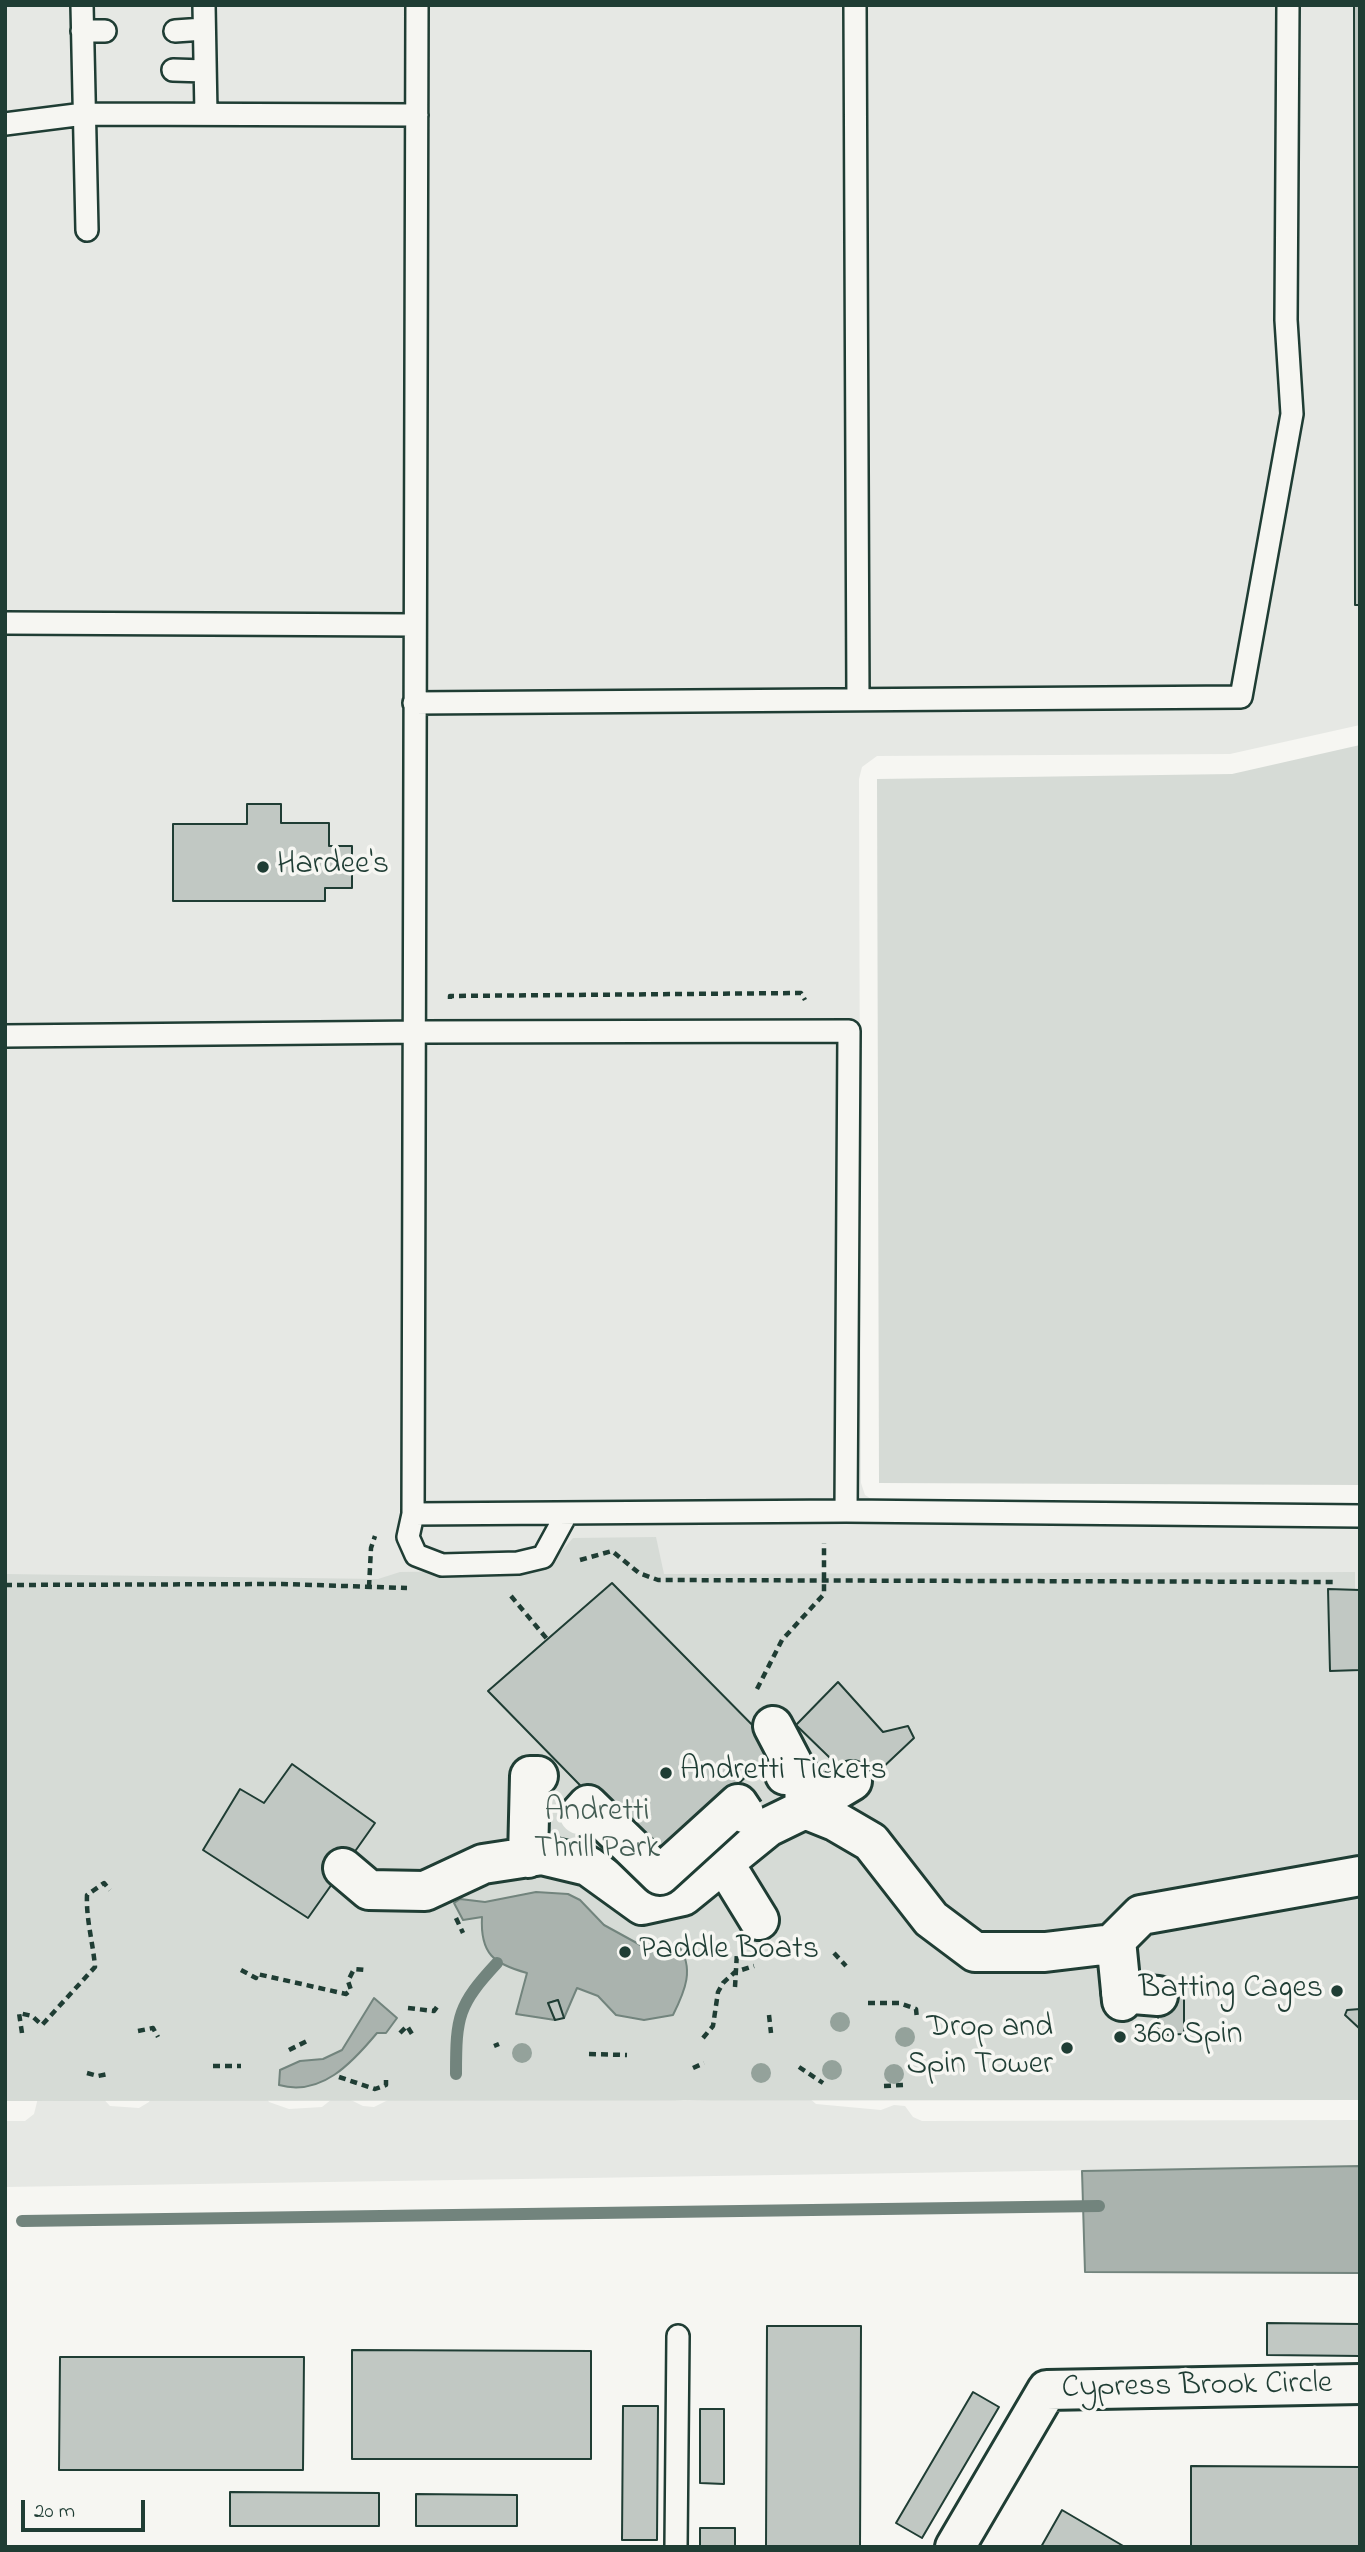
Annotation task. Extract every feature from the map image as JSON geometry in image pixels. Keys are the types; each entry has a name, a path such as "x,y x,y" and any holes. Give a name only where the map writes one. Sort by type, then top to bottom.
{"street":[{"path":"773,1726 791,1773 804,1781 804,1809"},
{"path":"528,1857 530,1776 538,1776"},
{"path":"730,1834 768,1827 852,1781"},
{"path":"343,1868 369,1890 445,1894 483,1864 542,1856 588,1866 642,1905 683,1896 730,1834 738,1804 660,1875 588,1805 579,1815"},
{"path":"804,1809 835,1821 871,1842 931,1919 975,1952 1045,1952 1112,1944 1141,1915 1360,1876"},
{"path":"730,1834 759,1920"},
{"path":"1116,1940 1134,1997"},
{"name":"Cypress Brook Circle","path":"954,2547 1047,2390 1360,2384"}],"lane":[{"path":"82,5 82,31 93,71 84,114 87,230"},
{"path":"204,5 206,114"},
{"path":"417,5 415,1032 412,1514 408,1537 416,1555 442,1565 518,1563 543,1557 567,1513"},
{"path":"855,5 858,700"},
{"path":"414,703 1241,698 1292,414 1286,320 1288,5"},
{"path":"175,31 204,29"},
{"path":"82,31 105,31"},
{"path":"173,70 205,71"},
{"path":"5,124 84,114 417,115"},
{"path":"5,623 414,625"},
{"path":"5,1037 849,1031 846,1511"},
{"path":"412,1514 846,1511 1360,1516"},
{"path":"676,2547 678,2336"}],"path":[{"path":"446,1033 450,996 801,993 823,1031"},
{"path":"773,1726 761,1713 756,1685 782,1640 824,1594 826,1580 823,1511"},
{"path":"369,1587 371,1548 377,1526"},
{"path":"573,1565 583,1557 612,1551 639,1573 658,1580 1335,1582"},
{"path":"5,1585 416,1588"},
{"path":"514,1590 506,1590 547,1639"},
{"path":"22,2033 19,2013 32,2016 42,2025 94,1967 92,1938 86,1921 87,1895 104,1884 110,1890"},
{"path":"834,1953 846,1966"},
{"path":"703,2038 713,2026 718,1992 723,1983 735,1972 754,1966"},
{"path":"241,1970 256,1978 257,1974 269,1976 346,1994 351,1990 348,1981 354,1969 365,1970"},
{"path":"868,2003 899,2003 916,2009 917,2019"},
{"path":"408,2008 434,2011 439,2004"},
{"path":"769,2015 771,2033"},
{"path":"400,2033 407,2026 412,2034"},
{"path":"138,2031 153,2028 158,2037"},
{"path":"289,2050 309,2040"},
{"path":"589,2054 627,2055"},
{"path":"693,2068 704,2063"},
{"path":"213,2066 242,2066"},
{"path":"799,2067 823,2082"},
{"path":"87,2073 98,2076 108,2074"},
{"path":"339,2077 375,2089 386,2085 386,2080"},
{"path":"884,2086 903,2085"}],"shaded area":[{"path":"5,5 1360,5 1360,725 1230,754 877,756 862,767 859,779 861,1483 865,1495 879,1504 1360,1506 1360,2046 5,1576"},
{"path":"536,1892 568,1894 580,1900 604,1925 644,1947 678,1945 687,1971 684,1988 673,2015 644,2020 616,2015 598,1996 577,1988 564,2018 558,2000 549,2003 555,2020 516,2014 527,1973 506,1966 491,1955 484,1940 482,1917 463,1920 454,1903 460,1899 485,1902"},
{"path":"374,1998 397,2018 386,2033 377,2033 346,2066 322,2082 309,2086 279,2085 280,2070 300,2061 323,2059 342,2050"},
{"path":"96,2091 110,2106 139,2108 149,2102 152,2095 263,2093 269,2102 289,2109 322,2107 332,2099 345,2097 363,2106 374,2107 402,2093 629,2095 684,2101 807,2096 816,2104 881,2110 894,2105 905,2106 913,2117 922,2121 1360,2120 1360,2166 5,2187 5,2121 25,2121 34,2114 38,2098"},
{"path":"1360,2166 1360,2273 1085,2272 1082,2171"}],"green space":[{"path":"1360,745 1360,1485 879,1483 877,779 1232,774"},
{"name":"Andretti Thrill Park","path":"656,1537 664,1574 1355,1572 1355,1590 1360,1590 1360,2100 5,2101 5,1574 378,1579 400,1572 545,1570 573,1538"}],"building":[{"path":"1354,5 1360,5 1360,605 1355,605"},
{"name":"Hardee's","path":"247,804 281,804 281,823 329,823 329,846 352,846 352,888 325,888 325,901 173,901 173,824 247,824"},
{"path":"612,1583 775,1748 657,1864 488,1691"},
{"path":"1328,1589 1360,1590 1360,1670 1330,1671"},
{"path":"838,1682 883,1732 908,1726 914,1738 861,1788 796,1725"},
{"path":"292,1764 375,1823 308,1918 203,1850 240,1789 264,1803"},
{"path":"1158,1992 1184,1994 1184,2034 1158,2035"},
{"path":"558,2000 564,2018 555,2020 548,2003"},
{"path":"1360,2009 1360,2029 1345,2015 1347,2010"},
{"path":"1267,2323 1360,2324 1360,2356 1267,2355"},
{"path":"767,2326 861,2326 860,2547 766,2547"},
{"path":"352,2350 591,2351 591,2459 352,2459"},
{"path":"60,2357 304,2357 303,2470 59,2470"},
{"path":"973,2392 999,2407 922,2538 896,2523"},
{"path":"623,2406 658,2406 657,2540 622,2540"},
{"path":"700,2409 724,2409 724,2484 700,2483"},
{"path":"1191,2466 1360,2467 1360,2547 1191,2547"},
{"path":"230,2492 379,2493 379,2526 230,2526"},
{"path":"416,2494 517,2495 517,2526 416,2526"},
{"path":"1062,2510 1125,2547 1041,2547"},
{"path":"700,2528 735,2528 735,2547 700,2547"}],"waterway":[{"path":"456,2074 457,2038 462,2012 474,1990 497,1963"},
{"path":"22,2221 1099,2206"}],"place":[{"name":"Hardee's","path":"263,867"},
{"name":"Andretti Tickets","path":"666,1773"},
{"name":"Paddle Boats","path":"625,1952"},
{"name":"Batting Cages","path":"1337,1991"},
{"name":"360 Spin","path":"1120,2037"},
{"name":"Drop and Spin Tower","path":"1067,2048"}]}
